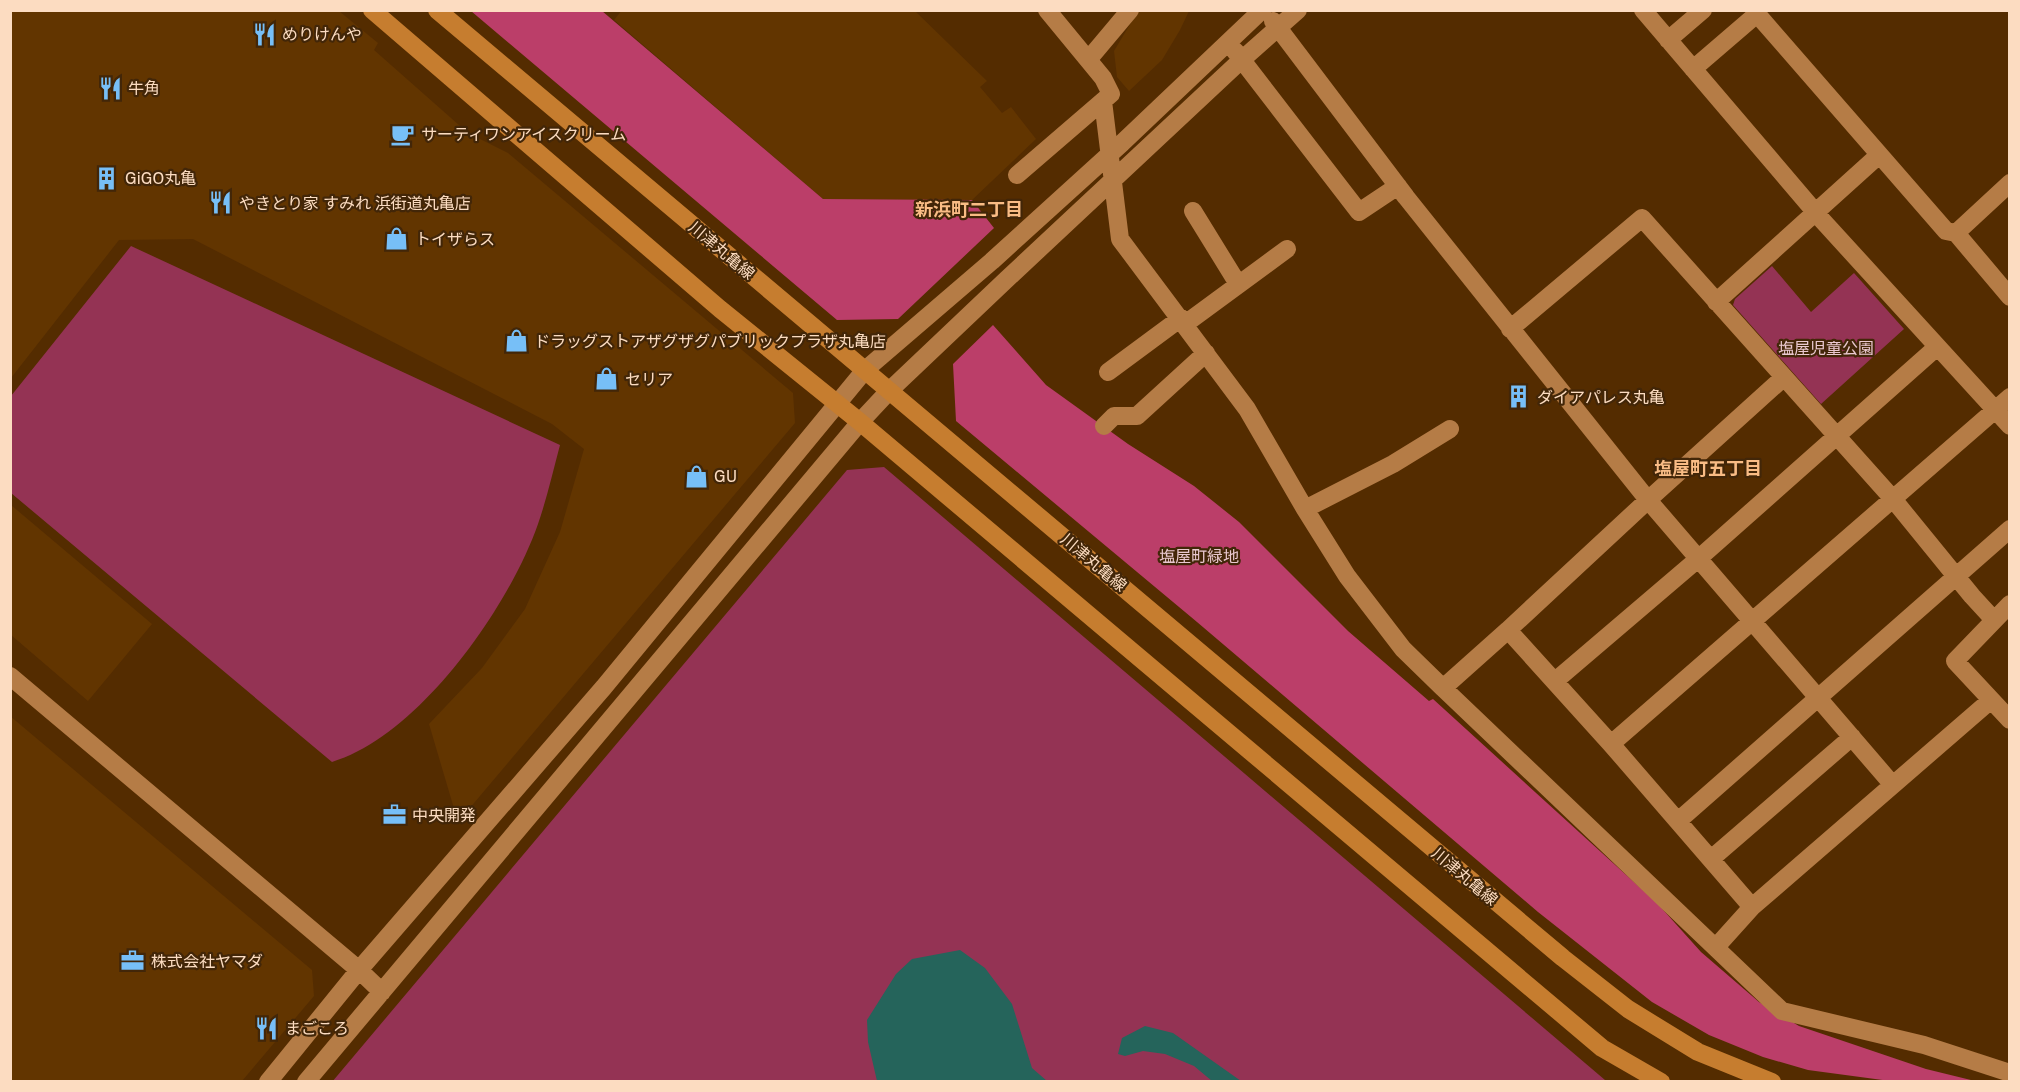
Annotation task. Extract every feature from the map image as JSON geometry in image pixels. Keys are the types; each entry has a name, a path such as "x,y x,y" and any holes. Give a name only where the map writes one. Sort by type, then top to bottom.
{"main road":[{"path":"372,10 720,309 860,422 1602,1048 1661,1082"},
{"name":"川津丸亀線","path":"437,10 1554,950 1628,1009 1698,1052 1772,1082"}],"street":[{"path":"1017,175 1112,94 1103,78 1047,10"},
{"path":"1088,60 1130,10"},
{"path":"268,1082 359,970 604,687 865,370 992,261 1263,10 1510,329 1648,500 1892,784"},
{"path":"306,1082 860,422 889,391 1298,10"},
{"path":"1643,10 1816,212 2010,426"},
{"path":"1668,40 1703,10"},
{"path":"1693,69 1757,14 1946,231 1956,233 2010,297"},
{"path":"1228,43 1359,212 1398,186"},
{"path":"1103,101 1120,239 1247,409 1347,576 1403,649 1782,1011 1924,1045 2010,1073"},
{"path":"1716,302 1879,155"},
{"path":"1956,233 2010,183"},
{"path":"1192,211 1238,284"},
{"path":"1510,329 1642,218 1893,499 1994,620"},
{"path":"1108,372 1287,249"},
{"path":"1555,681 1698,559 1937,347"},
{"path":"1104,426 1114,416 1137,416 1206,352"},
{"path":"1443,688 1783,378"},
{"path":"1611,744 2010,397"},
{"path":"1305,509 1394,464 1450,429"},
{"path":"1678,821 2010,529"},
{"path":"2010,604 1955,661 2010,720"},
{"path":"1508,630 1611,744 1752,907"},
{"path":"10,676 359,970 382,992"},
{"path":"1716,947 1752,907 1991,700"},
{"path":"1711,859 1852,737"}],"shaded area":[{"path":"11,10 339,11 378,43 374,50 468,133 508,153 793,393 795,423 458,822 429,724 482,668 525,609 560,532 584,449 552,424 193,239 119,240 11,378"},
{"path":"622,10 915,11 987,81 980,87 1002,113 1011,107 1036,139 972,200 823,199 614,20"},
{"path":"1138,11 1189,11 1162,60 1129,91 1117,77 1114,51"},
{"path":"11,505 152,624 88,701 11,635"},
{"path":"10,716 312,970 314,996 242,1081 11,1081"}],"green space":[{"path":"471,11 602,11 823,199 972,200 994,228 898,319 837,320"},
{"path":"131,246 560,445 538,524 506,593 483,629 428,697 397,726 365,748 332,762 11,493 11,396"},
{"name":"塩屋児童公園","path":"1772,266 1811,312 1854,273 1904,329 1821,404 1733,305 1735,299"},
{"name":"塩屋町緑地","path":"993,325 1046,385 1128,444 1194,486 1239,522 1348,631 1429,701 1433,699 1657,903 1701,952 1759,1002 1799,1026 1926,1069 1975,1081 1890,1081 1808,1070 1763,1057 1709,1035 1652,1002 1538,912 956,421 953,364"},
{"path":"884,467 1605,1080 1609,1081 332,1082 847,470"}],"water":[{"path":"960,950 985,968 1012,1004 1032,1068 1047,1081 877,1081 868,1042 867,1020 896,974 912,959"},
{"path":"1145,1026 1173,1033 1241,1081 1212,1081 1194,1066 1165,1054 1143,1051 1125,1056 1118,1054 1122,1038"}],"place":[{"name":"めりけんや","path":"264,34"},
{"name":"牛角","path":"110,88"},
{"name":"サーティワンアイスクリーム","path":"403,134"},
{"name":"GiGO丸亀","path":"107,178"},
{"name":"やきとり家 すみれ 浜街道丸亀店","path":"221,203"},
{"name":"トイザらス","path":"397,239"},
{"name":"ドラッグストアザグザグパブリックプラザ丸亀店","path":"516,341"},
{"name":"セリア","path":"607,379"},
{"name":"ダイアパレス丸亀","path":"1519,397"},
{"name":"GU","path":"696,476"},
{"name":"中央開発","path":"394,815"},
{"name":"株式会社ヤマダ","path":"133,961"},
{"name":"まごころ","path":"267,1028"}],"district":[{"name":"新浜町二丁目","path":"969,210"},
{"name":"塩屋町五丁目","path":"1708,469"}]}
